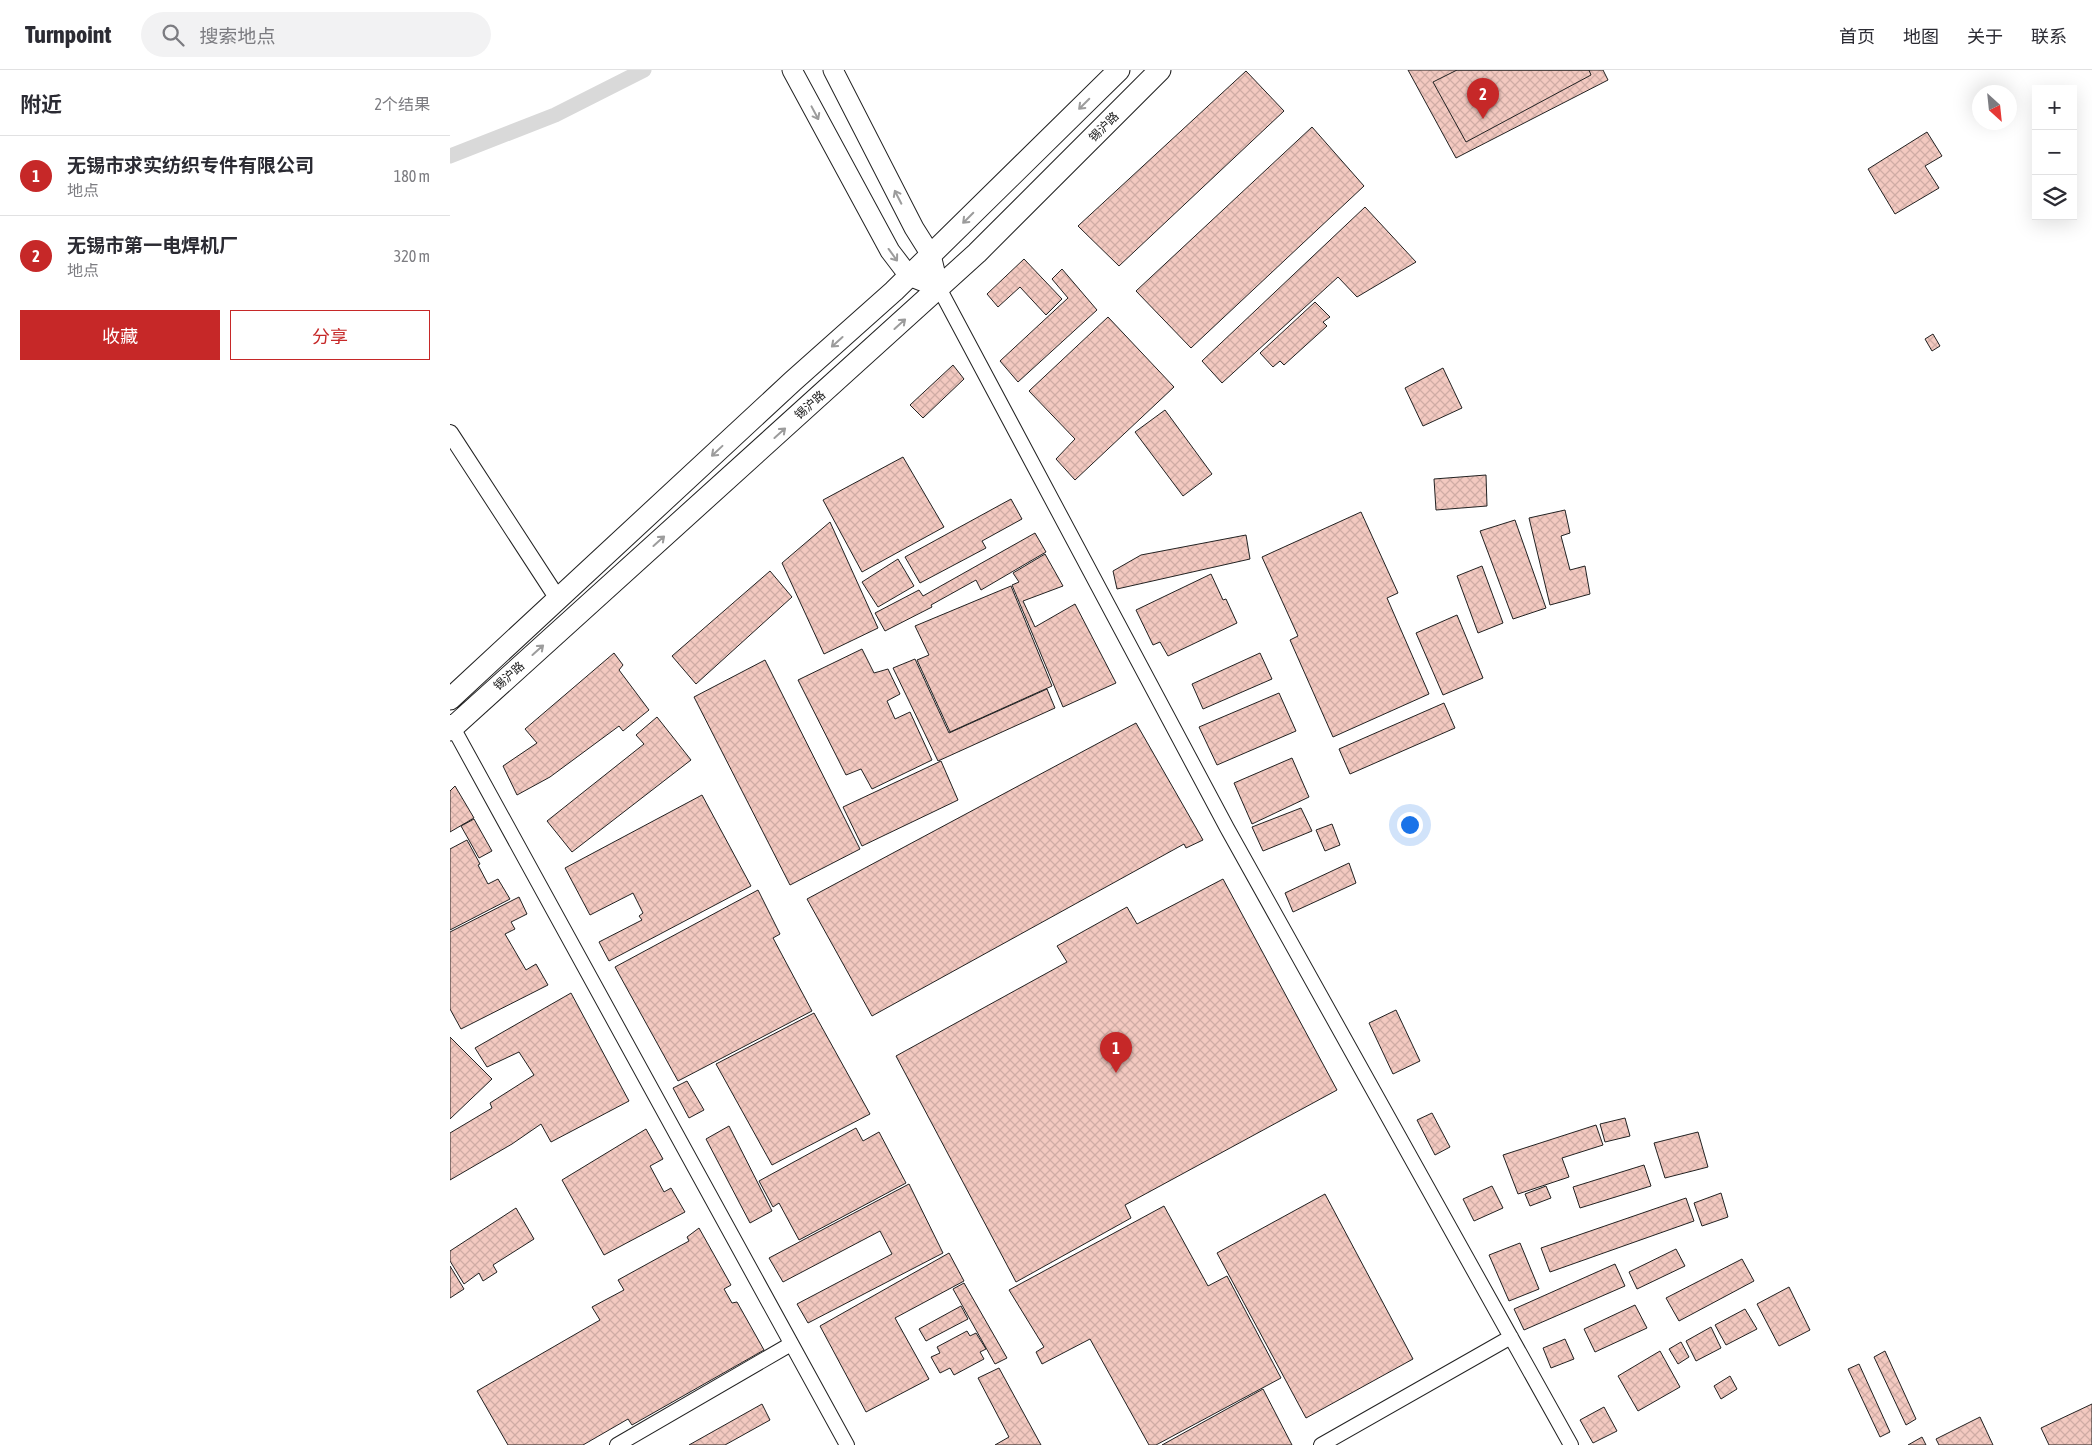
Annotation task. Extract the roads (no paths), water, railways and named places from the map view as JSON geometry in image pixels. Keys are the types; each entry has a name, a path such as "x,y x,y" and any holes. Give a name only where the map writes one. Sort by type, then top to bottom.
{"main road":[{"path":"792,70 890,252 909,276 939,288"},
{"path":"833,70 914,228 931,255 939,288"},
{"name":"锡沪路","path":"450,700 909,276 1119,70"},
{"name":"锡沪路","path":"451,726 977,253 1160,70"}],"street":[{"path":"939,288 1227,828 1571,1445"},
{"path":"450,432 558,599"},
{"path":"451,726 847,1445"},
{"path":"1321,1445 1511,1337"},
{"path":"617,1445 791,1344"}],"waterway":[{"path":"450,156 555,115 644,70"}],"place":[{"name":"无锡市第一电焊机厂","path":"1483,119"},
{"name":"无锡市求实纺织专件有限公司","path":"1116,1073"}]}
